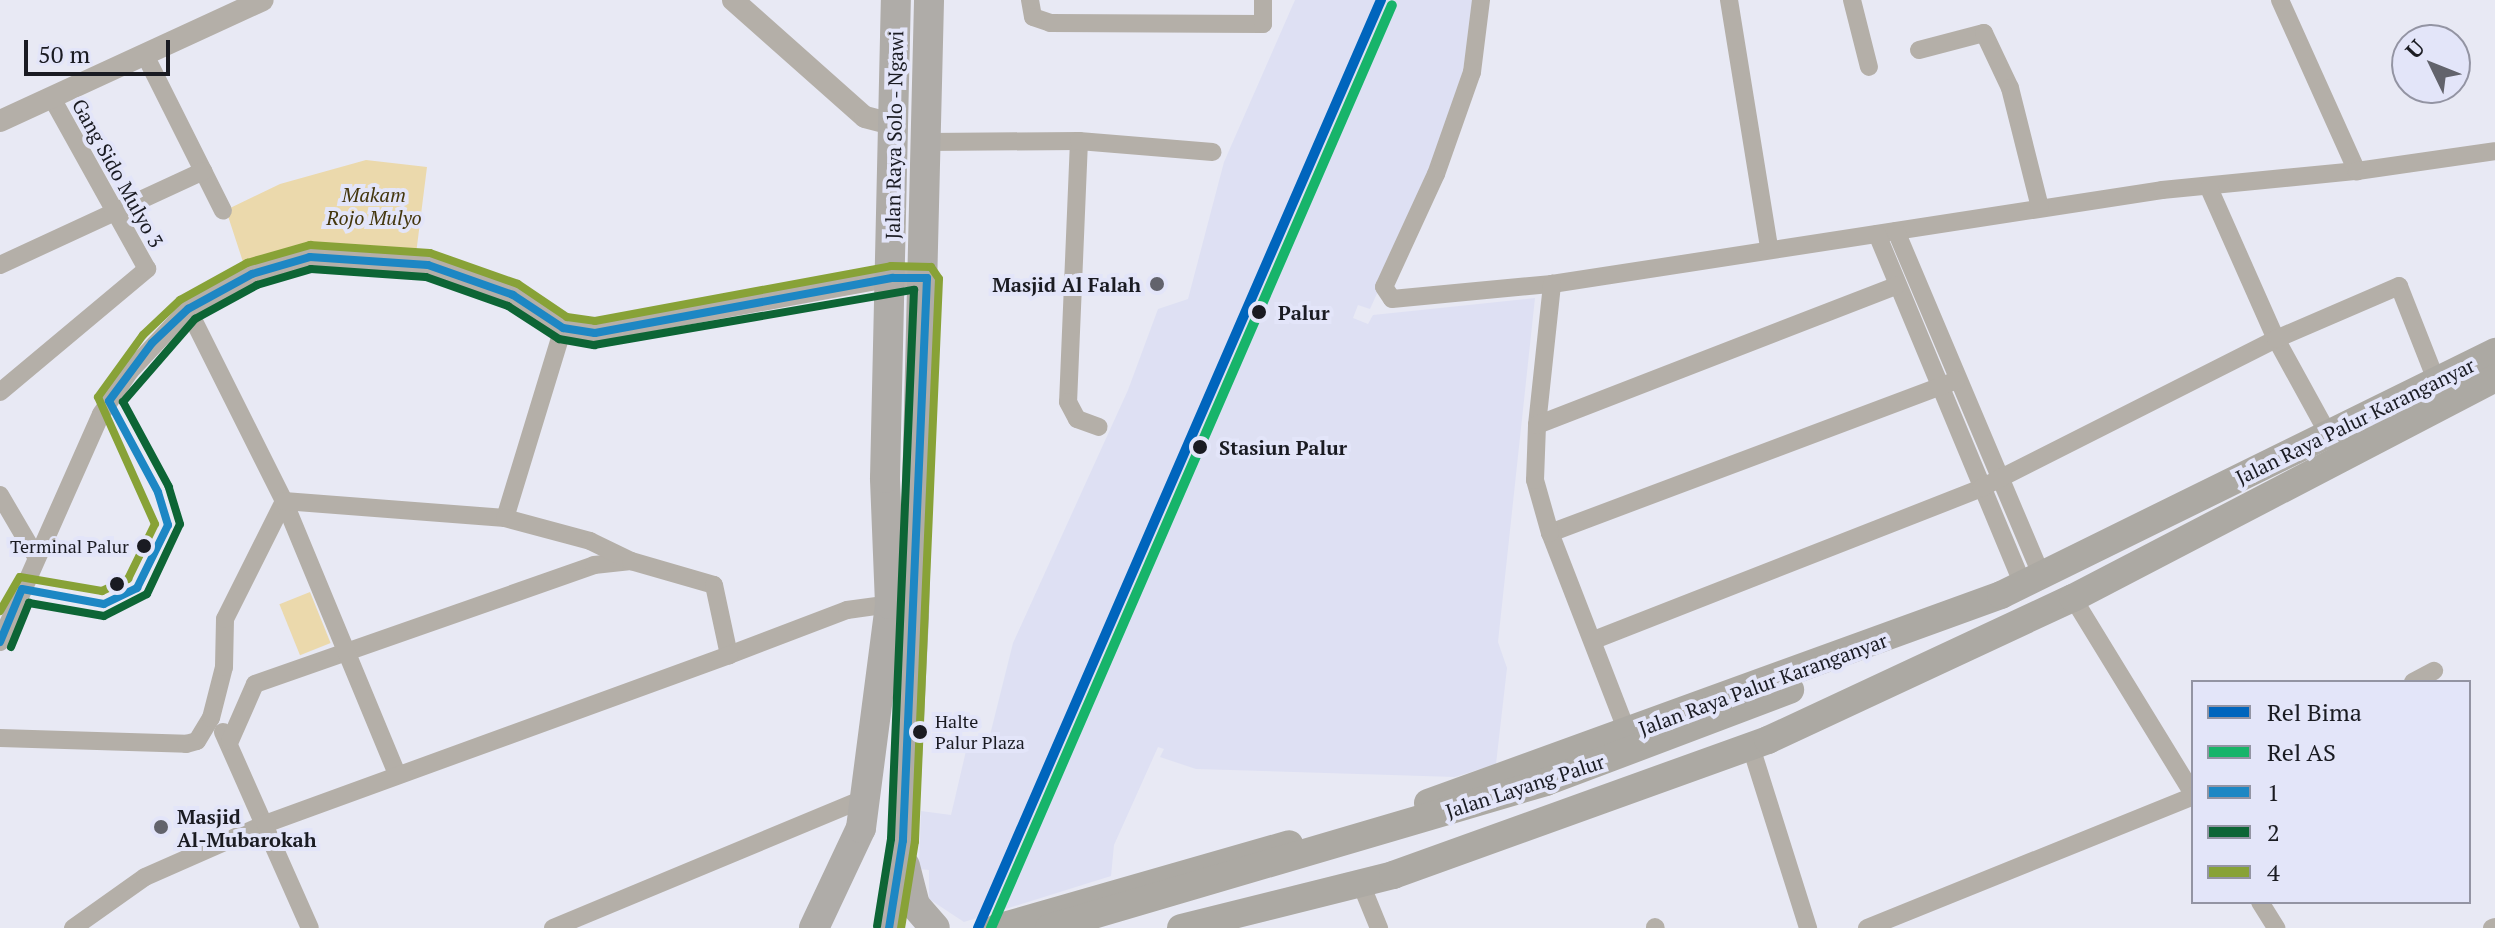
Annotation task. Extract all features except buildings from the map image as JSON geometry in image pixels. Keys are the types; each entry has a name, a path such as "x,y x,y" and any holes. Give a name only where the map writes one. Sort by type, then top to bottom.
{"highway":[{"name":"Jalan Raya Solo - Ngawi","path":"814,928 853,853 868,797 890,604 885,478 893,278 892,124 896,0"},
{"name":"Jalan Raya Solo - Ngawi","path":"889,928 903,840 927,278 929,0"},
{"path":"903,840 915,905 935,928"}],"main road":[{"name":"Jalan Raya Palur Karanganyar","path":"997,928 1347,829 1628,734 1985,601 2334,445 2440,391 2490,373"},
{"name":"Jalan Raya Palur Karanganyar","path":"1181,928 1361,884 1594,808 1751,747 2073,598 2334,445"},
{"name":"Jalan Layang Palur","path":"1115,928 1533,806 1792,698 1985,601"},
{"name":"Jalan Layang Palur","path":"1049,928 1546,782 1953,643 1992,636"},
{"path":"1115,928 1114,912 1123,890"}],"street":[{"path":"0,121 263,0"},
{"path":"733,0 865,117 892,124"},
{"path":"1030,0 1033,17 1050,23 1263,24 1263,0"},
{"path":"1481,0 1472,72 1385,292 1392,299 1552,284 2040,207 2357,171 2495,151"},
{"path":"1729,0 1769,248"},
{"path":"1852,0 1869,67"},
{"path":"2280,0 2357,171"},
{"path":"1919,50 1984,33 2010,88 2040,207"},
{"path":"145,55 223,211"},
{"name":"Gang Sido Mulyo 3","path":"0,392 147,269 113,213 52,98"},
{"path":"1079,141 1068,402 1077,419 1099,427"},
{"path":"927,142 1079,141 1213,152"},
{"path":"0,265 203,171"},
{"path":"2209,188 2276,339 2334,445"},
{"path":"1886,233 1896,286 1948,384"},
{"path":"1886,233 2032,579"},
{"path":"0,642 35,555 101,414 152,343 188,309 252,274 310,257 367,257 475,280 513,295 563,328 595,333 662,325 893,278 927,278"},
{"path":"1552,284 1537,425 1535,480 1550,533 1628,734"},
{"path":"1537,425 1896,286"},
{"path":"1594,640 1990,484 2276,339 2399,286 2440,391"},
{"path":"188,309 284,501 349,651 397,774"},
{"path":"505,518 563,328"},
{"path":"1550,533 1948,384"},
{"path":"0,495 35,555"},
{"path":"284,501 505,518 590,541 631,561 714,585 729,655"},
{"path":"0,738 186,744 197,741 211,718 224,667 225,619 284,501"},
{"path":"230,741 255,684 594,565 631,561"},
{"path":"2073,598 2191,792"},
{"path":"73,928 145,877 265,824 847,610 890,604"},
{"path":"2417,680 2434,671"},
{"path":"211,718 230,741 310,928"},
{"path":"1751,747 1808,928"},
{"path":"1867,928 2191,796"},
{"path":"553,928 868,797"},
{"path":"1361,884 1379,928"},
{"path":"2261,904 2276,928"}],"shaded area":[{"path":"1295,0 1475,0 1463,70 1432,172 1370,309 1358,305 1353,318 1368,324 1373,315 1535,298 1498,642 1507,668 1496,764 1455,777 1196,769 1160,757 1164,749 1158,747 1114,845 1111,876 964,922 929,899 929,870 919,869 921,811 951,815 969,738 989,739 1013,643 1128,390 1158,309 1188,299 1224,162"}],"green space":[{"name":"Makam Rojo Mulyo","path":"366,160 427,167 416,254 314,246 245,268 226,210 280,184"},
{"path":"310,592 331,643 300,655 279,604"}],"rail line":[{"name":"Bima","path":"978,928 1381,0"},
{"name":"AS","path":"991,928 1392,5"}],"transit line":[{"name":"4","path":"0,611 20,577 102,591 128,579 155,524 98,397 143,335 180,300 247,263 310,245 430,253 518,284 567,317 595,321 891,266 931,267 939,279 915,841 901,928"},
{"name":"1","path":"0,642 22,589 104,604 137,588 168,525 158,492 109,401 152,343 188,309 252,274 310,257 428,265 513,295 563,328 595,333 893,278 927,278 903,840 889,928"},
{"name":"2","path":"11,647 29,603 104,616 147,594 180,524 169,487 123,402 195,319 257,285 311,269 426,277 508,306 559,339 594,345 914,290 891,839 877,926"}],"place":[{"name":"Masjid Al Falah","path":"1157,284"},
{"name":"Palur","path":"1259,312"},
{"name":"Stasiun Palur","path":"1200,447"},
{"name":"Terminal Palur","path":"144,546"},
{"name":"Halte Palur Plaza","path":"920,732"},
{"name":"Masjid Al-Mubarokah","path":"161,827"}]}
